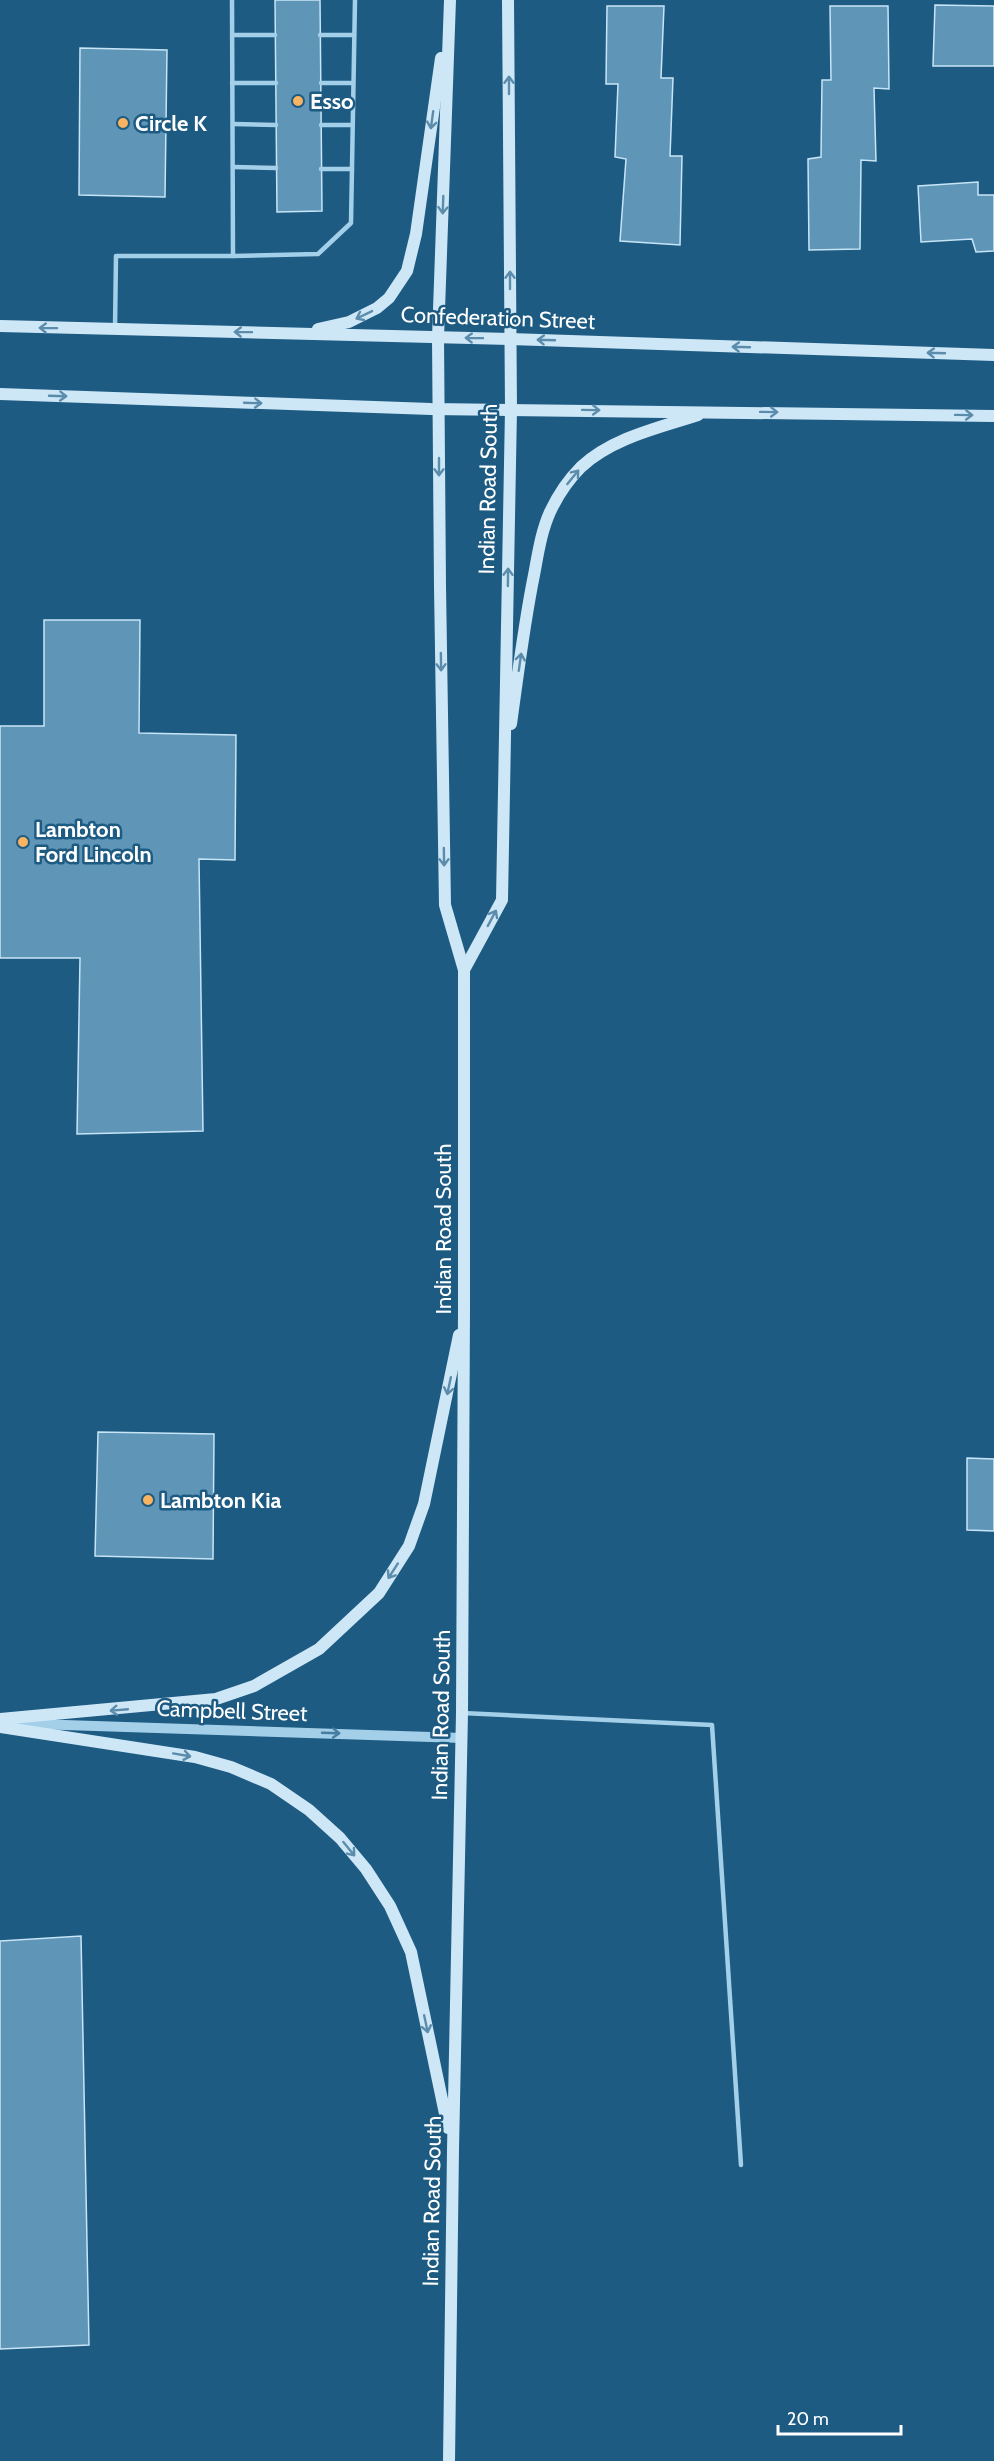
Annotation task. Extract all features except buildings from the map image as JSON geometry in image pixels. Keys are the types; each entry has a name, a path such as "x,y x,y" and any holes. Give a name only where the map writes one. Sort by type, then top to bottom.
{"main road":[{"name":"Indian Road South","path":"449,2461 462,1738 465,1308 464,970 445,905 438,409 438,338 450,0"},
{"path":"301,333 349,322 368,314 389,298 407,272 416,234 450,0"},
{"name":"Indian Road South","path":"464,970 502,900 512,410 508,0"},
{"name":"Confederation Street","path":"0,327 510,339 994,356"},
{"path":"0,394 438,409 994,416"},
{"path":"503,782 529,599 539,544 550,511 581,467 601,453 643,432 710,411"},
{"path":"0,1723 216,1700 254,1686 289,1668 319,1649 346,1626 379,1593 409,1546 424,1504 465,1308"},
{"path":"0,1723 195,1757 231,1767 271,1784 309,1810 340,1838 366,1869 390,1905 411,1952 453,2150"}],"street":[{"name":"Campbell Street","path":"0,1723 462,1738"}],"lane":[{"path":"232,0 233,256"},
{"path":"115,329 116,256 318,254 351,223 355,0"},
{"path":"232,35 275,35"},
{"path":"320,35 354,35"},
{"path":"232,83 276,83"},
{"path":"321,83 353,83"},
{"path":"233,124 276,124"},
{"path":"321,124 352,125"},
{"path":"233,167 276,168"},
{"path":"321,169 352,169"},
{"path":"462,1713 712,1725 741,2165"}],"place":[{"name":"Esso","path":"298,101"},
{"name":"Circle K","path":"123,123"},
{"name":"Lambton Ford Lincoln","path":"23,842"},
{"name":"Lambton Kia","path":"148,1500"}]}
